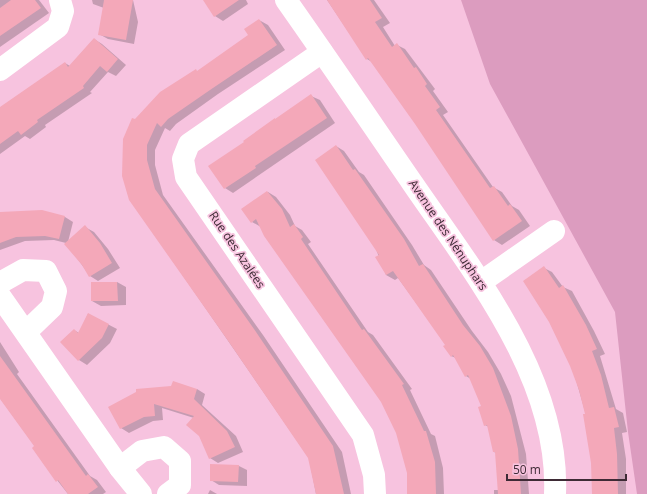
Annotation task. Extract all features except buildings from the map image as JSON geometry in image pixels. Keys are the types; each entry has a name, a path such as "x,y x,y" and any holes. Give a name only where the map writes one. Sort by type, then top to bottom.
{"street":[{"path":"0,70 58,27 63,11 60,0"},
{"name":"Avenue des Nénuphars","path":"286,0 481,282 518,345 545,413 552,456 555,494"},
{"name":"Rue des Azalées","path":"322,52 189,144 184,159 186,177 363,435 374,475 375,494"},
{"path":"481,282 554,230"},
{"path":"0,283 23,270 46,271 56,291 52,307 26,332"},
{"path":"0,296 120,468 141,494"},
{"path":"120,468 142,451 164,447 180,461 180,486 168,494"}],"shaded area":[{"path":"461,0 647,0 647,494 637,494 628,432 615,312 490,84"}]}
